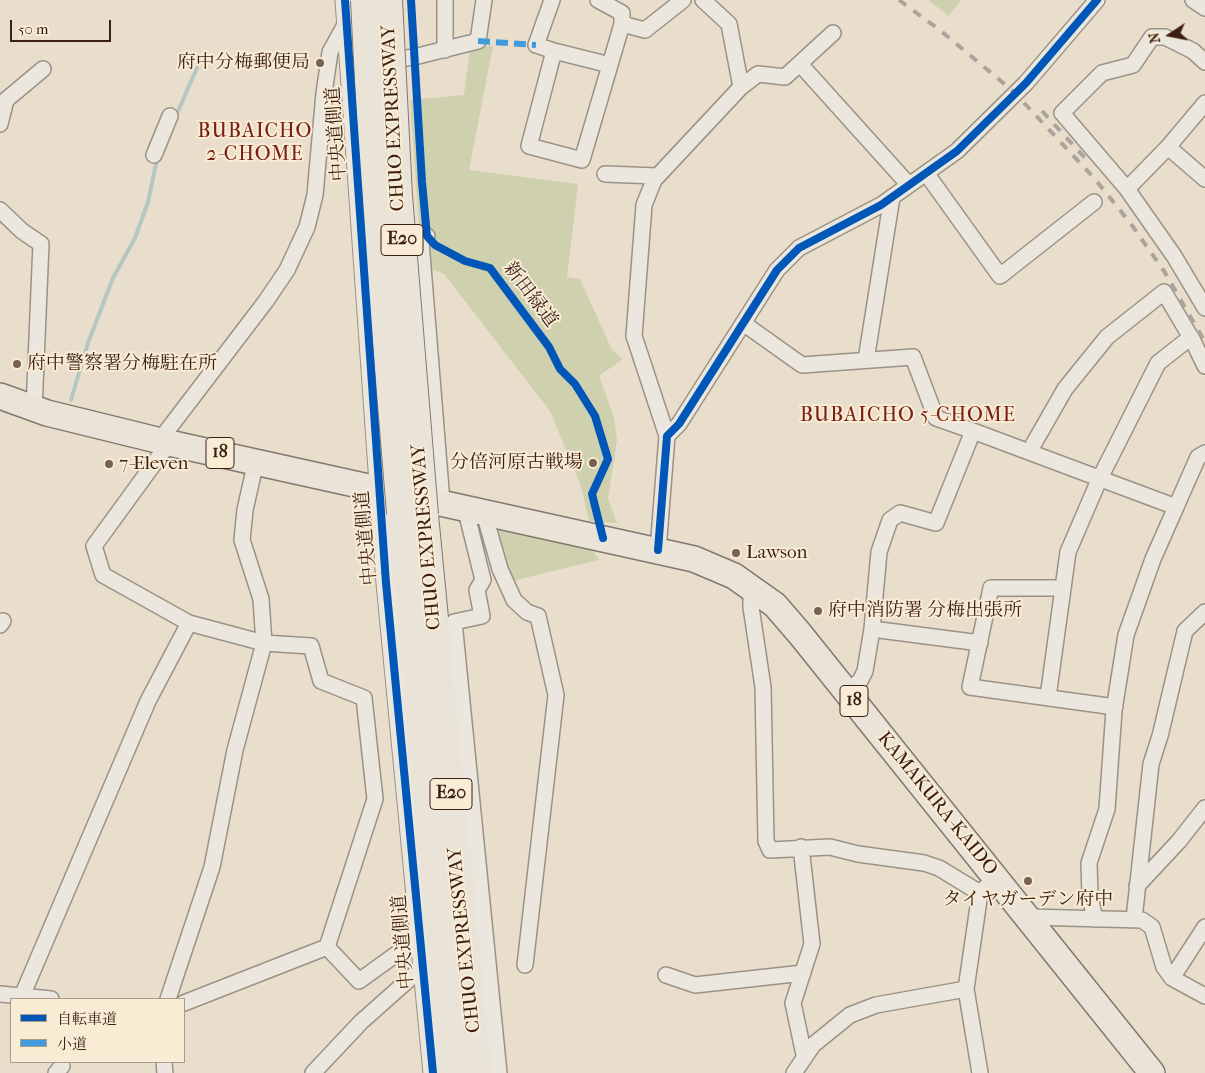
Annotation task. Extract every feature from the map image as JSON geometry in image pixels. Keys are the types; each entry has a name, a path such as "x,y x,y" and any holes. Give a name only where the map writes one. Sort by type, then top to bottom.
{"highway":[{"name":"CHUO EXPRESSWAY","path":"365,0 375,199 398,486 453,1073"},
{"name":"CHUO EXPRESSWAY","path":"388,0 398,196 424,515 478,1073"}],"main road":[{"name":"KAMAKURA-KAIDO","path":"0,396 34,409 165,441 658,550 714,566 751,586 775,605 847,691 988,885 1029,917 1152,1073"}],"street":[{"name":"中央道側道","path":"345,0 348,66 379,488 433,1073"},
{"path":"444,50 446,0"},
{"path":"348,66 444,50 478,41 484,0"},
{"path":"552,0 536,45 610,65"},
{"path":"554,51 529,146 582,160 622,24 622,13 598,0"},
{"path":"622,24 645,30 683,0"},
{"path":"703,0 729,24 741,87"},
{"path":"667,436 679,424 777,270 799,248 892,197 957,152 1057,49 1097,0"},
{"path":"1193,0 1205,8"},
{"path":"327,947 375,799 364,698 321,681 311,646 264,642 189,622 103,575 94,546 165,441 287,270 307,227 315,195 324,93 330,52 346,23"},
{"path":"658,550 667,436 634,336 644,205 657,176 741,87 758,74 785,77 833,33"},
{"path":"1205,62 1193,51 1164,37 1152,36 1133,65 1102,73 1062,113 1127,189 1174,256 1205,306"},
{"path":"800,64 909,185"},
{"path":"0,124 6,100 43,69"},
{"path":"1127,189 1168,147 1205,103"},
{"path":"154,155 170,116"},
{"path":"1168,147 1205,180"},
{"path":"926,173 1000,276 1094,202"},
{"path":"605,174 657,176"},
{"path":"866,360 892,197"},
{"path":"0,210 22,231 41,244 34,409"},
{"path":"427,236 422,242 464,507 483,580 478,590 482,616 454,622 499,1073"},
{"path":"1029,452 1065,389 1107,337 1164,292 1205,366"},
{"path":"743,323 802,365 913,357 936,418 1176,507"},
{"path":"1048,697 1068,552 1099,480 1158,363 1191,338"},
{"path":"847,691 860,680 866,671 879,552 890,520 900,513 936,523 973,431"},
{"path":"1094,919 1090,897 1089,864 1107,809 1115,707 1126,635 1153,559 1198,457 1205,453"},
{"path":"168,998 212,867 235,750 264,642 261,599 242,540 245,510 256,461"},
{"path":"464,507 500,569 514,600 527,612 538,616 556,695 525,965"},
{"path":"751,586 751,607 764,687 766,841 770,850 830,847 858,854 924,863 988,885 966,988 980,1073"},
{"path":"1062,588 990,588 970,687 1115,707"},
{"path":"1134,919 1151,764 1160,736 1185,631 1205,612"},
{"path":"22,996 148,701 189,622"},
{"path":"872,629 980,643"},
{"path":"1137,886 1179,841 1205,808"},
{"path":"801,847 812,944 792,1003 804,1055"},
{"path":"1029,917 1142,920 1152,927 1164,967 1172,978 1205,996"},
{"path":"1172,978 1205,927"},
{"path":"327,947 359,981 420,937"},
{"path":"185,1003 327,947"},
{"path":"313,1073 361,1022 424,966"},
{"path":"666,975 695,984 802,973"},
{"path":"794,1073 804,1055 813,1045 850,1015 876,1005 966,988"},
{"path":"0,994 41,998"}],"green space":[{"path":"928,0 961,0 949,16"},
{"path":"493,46 469,170 578,184 567,277 580,279 612,350 623,359 599,376 614,417 617,440 608,499 617,523 589,521 581,486 550,411 444,274 422,265 410,100 464,95 470,48"},
{"path":"497,525 591,548 599,560 512,581 497,533"}],"waterway":[{"path":"175,118 197,68"},
{"path":"71,400 88,343 113,278 135,238 148,202 157,159"}],"railway":[{"path":"899,0 941,31 1014,92 1094,178 1131,224 1164,271 1205,342"},
{"path":"1042,111 1086,159"}],"marked path":[{"path":"478,41 536,45"}],"cycle path":[{"path":"345,0 386,583 433,1073"},
{"name":"新田緑道","path":"411,0 427,236 435,245 465,261 490,268 549,347 560,369 575,384 595,416 608,459 592,494 603,538"},
{"path":"658,550 667,436 679,424 777,270 799,248 881,205 957,151 1026,83 1097,0"}],"place":[{"name":"府中分梅郵便局","path":"320,63"},
{"name":"府中警察署分梅駐在所","path":"17,364"},
{"name":"分倍河原古戦場","path":"593,463"},
{"name":"7-Eleven","path":"109,464"},
{"name":"Lawson","path":"736,553"},
{"name":"府中消防署 分梅出張所","path":"818,611"},
{"name":"タイヤガーデン府中","path":"1028,881"}],"district":[{"name":"BUBAICHO 2-CHOME","path":"255,144"},
{"name":"BUBAICHO 5-CHOME","path":"908,416"}]}
